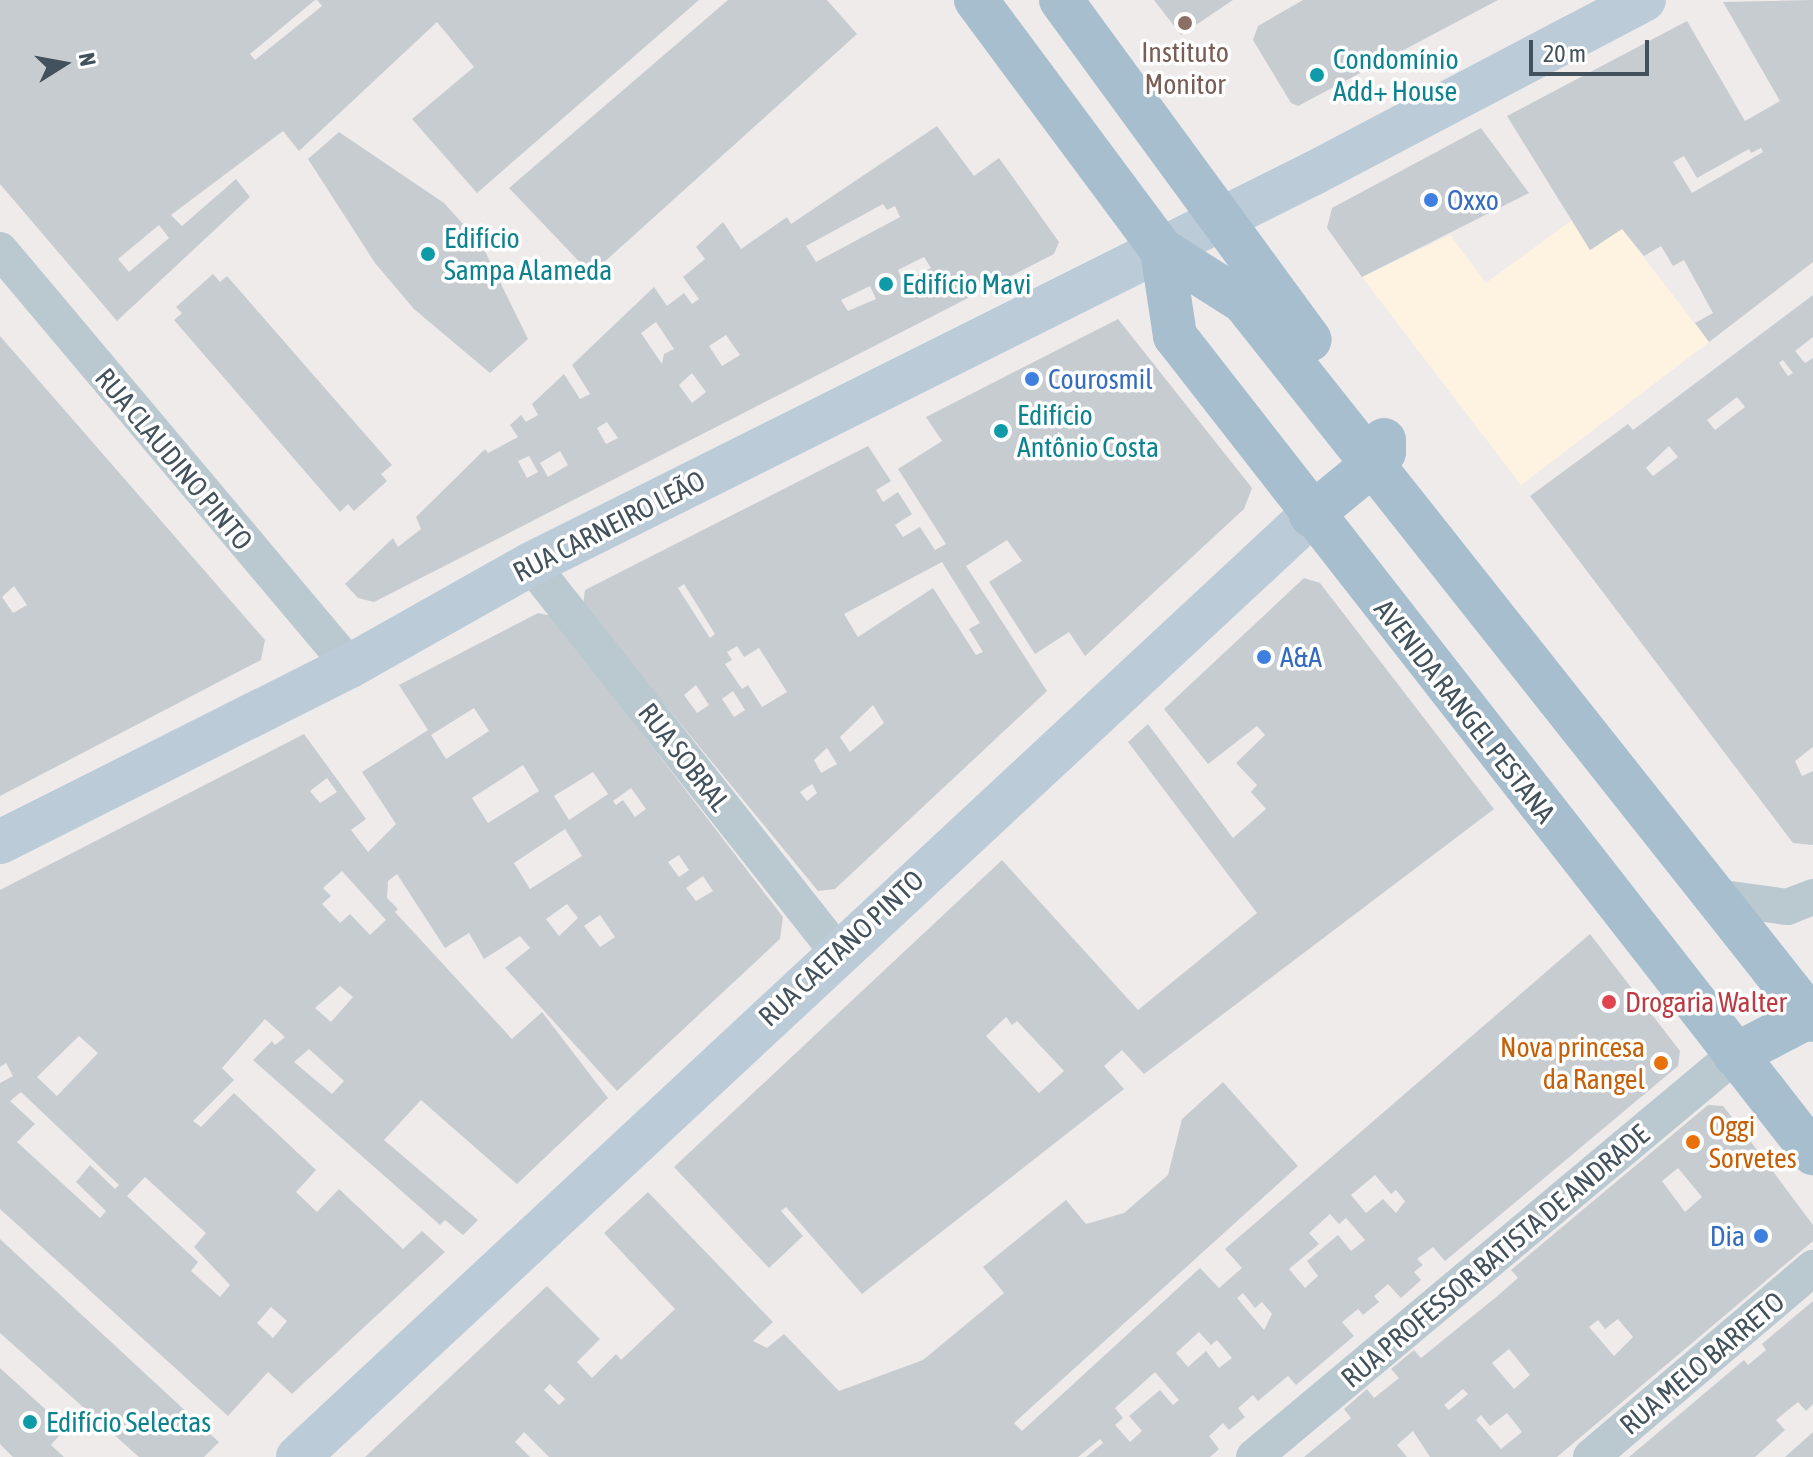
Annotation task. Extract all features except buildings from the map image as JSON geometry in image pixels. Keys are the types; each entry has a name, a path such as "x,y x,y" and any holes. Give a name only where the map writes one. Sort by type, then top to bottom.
{"main road":[{"name":"AVENIDA RANGEL PESTANA","path":"976,0 1162,250 1244,302 1380,454"},
{"name":"AVENIDA RANGEL PESTANA","path":"1061,0 1223,219 1380,454 1811,1018"},
{"path":"1223,219 1215,239 1244,302"},
{"name":"AVENIDA RANGEL PESTANA","path":"1162,250 1175,336 1311,515 1813,1153"},
{"name":"RUA CAETANO PINTO","path":"1311,515 1380,454"},
{"path":"1735,1055 1811,1018"}],"street":[{"name":"RUA CARNEIRO LEÃO","path":"0,842 350,666 531,564 1162,250 1644,0"},
{"name":"RUA CLAUDINO PINTO","path":"0,250 350,666"},
{"name":"RUA CAETANO PINTO","path":"298,1457 837,951 1311,515"},
{"name":"RUA SOBRAL","path":"531,564 837,951"},
{"path":"1716,897 1787,907 1813,897"},
{"name":"RUA PROFESSOR BATISTA DE ANDRADE","path":"1254,1457 1735,1055"},
{"name":"RUA MELO BARRETO","path":"1591,1457 1813,1268"}],"shaded area":[{"path":"1572,220 1591,250 1622,229 1709,342 1521,485 1362,277 1450,235 1486,283"}],"place":[{"name":"Instituto Monitor","path":"1185,23"},
{"name":"Condomínio Add+ House","path":"1317,75"},
{"name":"Oxxo","path":"1431,200"},
{"name":"Edifício Sampa Alameda","path":"428,254"},
{"name":"Edifício Mavi","path":"886,284"},
{"name":"Courosmil","path":"1032,379"},
{"name":"Edifício Antônio Costa","path":"1001,431"},
{"name":"A&A","path":"1264,657"},
{"name":"Drogaria Walter","path":"1609,1002"},
{"name":"Nova princesa da Rangel","path":"1661,1063"},
{"name":"Oggi Sorvetes","path":"1693,1142"},
{"name":"Dia","path":"1761,1236"},
{"name":"Edifício Selectas","path":"30,1422"}]}
